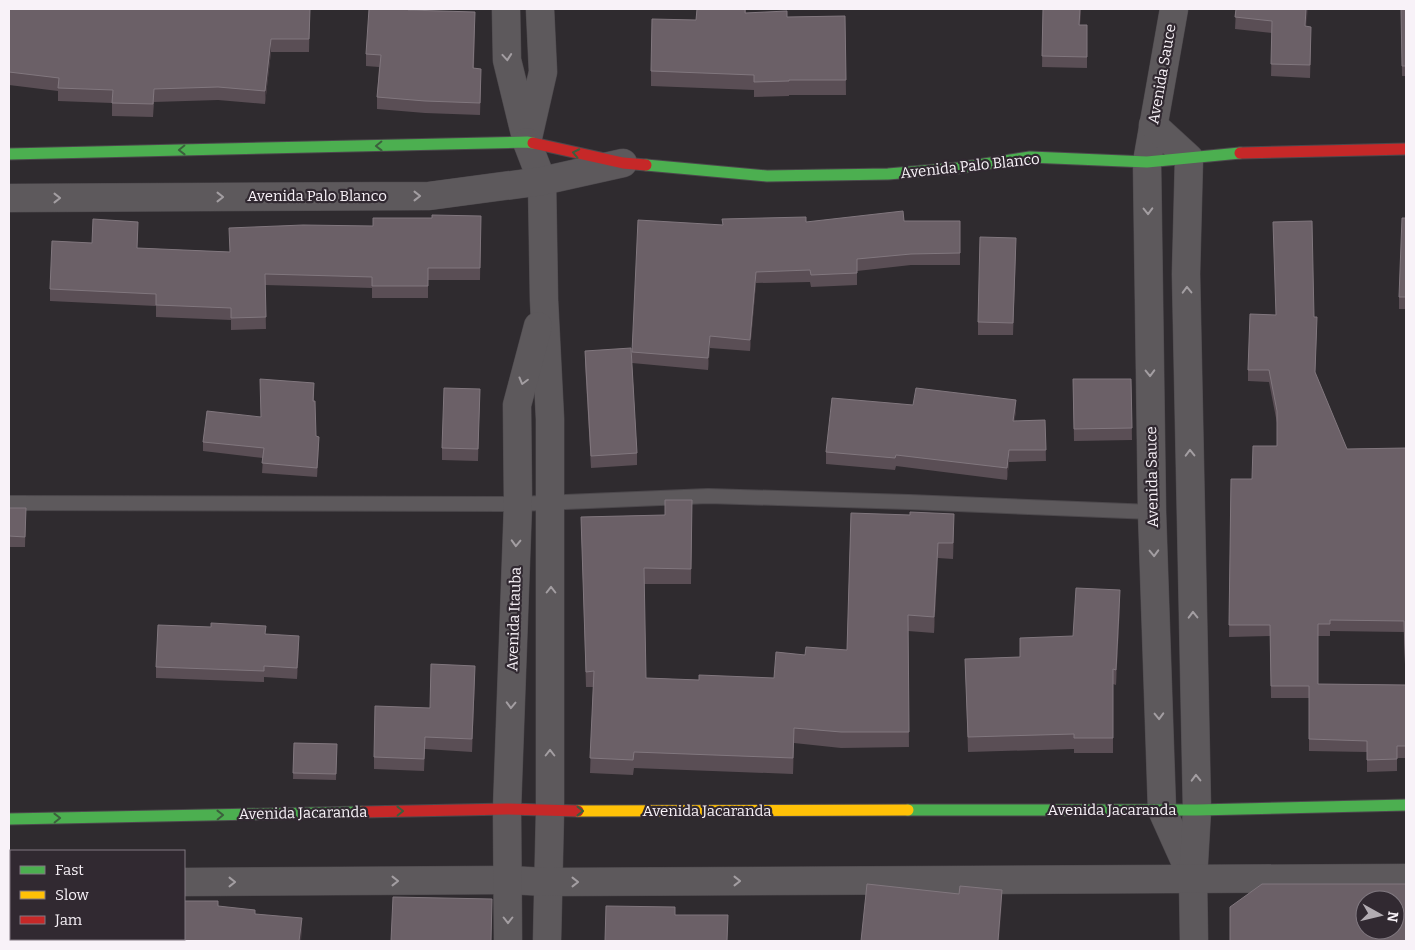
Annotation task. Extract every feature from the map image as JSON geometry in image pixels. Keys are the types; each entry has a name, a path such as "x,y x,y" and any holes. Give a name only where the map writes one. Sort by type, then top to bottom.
{"street":[{"name":"Avenida Itauba","path":"506,9 507,60 527,142 542,181 551,503 550,811 547,941"},
{"path":"527,142 543,72 540,9"},
{"name":"Avenida Sauce","path":"1174,9 1147,162 1152,512 1162,810 1193,879 1194,941"},
{"path":"1153,125 1189,158 1186,274 1197,810 1193,879"},
{"name":"Avenida Palo Blanco","path":"9,154 527,142 623,163 767,176 888,174 958,168 1030,157 1147,162 1247,152 1406,149"},
{"name":"Avenida Palo Blanco","path":"9,198 429,196 542,181 623,163"},
{"name":"Avenida Itauba","path":"508,941 507,810 518,504 517,405 544,300"},
{"name":"Avenida Jacaranda","path":"9,819 507,810 1197,810 1406,805"},
{"path":"185,882 1406,878"}],"lane":[{"path":"9,504 518,504 708,496 1152,512"}],"building":[{"path":"9,9 310,9 309,39 271,39 265,91 218,87 154,89 153,104 112,103 113,90 58,88 59,78 9,72"},
{"path":"369,9 475,12 473,68 481,69 480,103 377,97 381,55 366,54"},
{"path":"697,9 745,9 745,13 787,11 787,17 845,16 846,80 754,82 754,75 651,71 652,19 696,20"},
{"path":"1043,9 1080,9 1079,25 1087,25 1087,57 1042,56"},
{"path":"1236,9 1306,9 1305,26 1311,27 1310,65 1271,64 1272,21 1235,17"},
{"path":"1401,9 1406,9 1406,66 1402,66"},
{"path":"903,211 904,221 960,221 960,253 911,254 857,259 857,273 811,275 810,270 756,272 750,340 710,336 708,358 632,352 638,220 723,225 722,219 806,217 806,222"},
{"path":"432,215 481,216 480,268 428,268 428,286 372,286 372,277 265,274 266,317 231,318 231,308 156,305 156,294 50,289 52,241 92,243 93,219 138,222 137,248 230,252 229,228 303,225 373,226 373,218 432,218"},
{"path":"1402,218 1406,218 1406,297 1399,297"},
{"path":"1312,221 1314,317 1317,317 1315,372 1347,449 1406,448 1406,679 1404,621 1330,620 1330,624 1318,624 1318,684 1406,685 1406,746 1397,746 1397,759 1367,760 1367,741 1309,739 1309,686 1271,686 1270,625 1229,625 1231,479 1252,479 1253,446 1277,446 1277,411 1269,370 1248,370 1250,314 1276,315 1273,222"},
{"path":"980,237 1016,238 1013,323 978,322"},
{"path":"631,348 637,453 591,456 585,351"},
{"path":"260,379 314,383 313,401 315,401 316,436 319,437 317,468 262,463 264,448 203,442 207,411 261,417"},
{"path":"1073,379 1131,379 1132,428 1074,429"},
{"path":"444,388 480,389 478,449 442,448"},
{"path":"916,388 1016,400 1013,421 1045,420 1046,450 1009,450 1007,468 896,455 895,458 826,452 832,398 913,405"},
{"path":"665,500 692,500 691,569 644,568 646,678 699,680 699,675 774,678 776,652 805,655 806,647 847,650 851,513 910,515 910,512 954,514 953,543 938,543 934,617 908,615 909,732 841,732 794,728 793,758 634,752 633,760 590,758 594,671 586,672 581,517 665,515"},
{"path":"9,508 26,508 25,537 9,536"},
{"path":"1076,588 1120,590 1116,670 1113,669 1113,738 1074,738 1074,734 968,737 965,659 1020,657 1020,638 1073,636"},
{"path":"211,623 266,626 265,634 299,636 297,668 264,666 264,671 156,667 158,625 211,627"},
{"path":"431,664 475,666 472,739 425,737 424,759 374,757 375,706 430,708"},
{"path":"294,743 337,744 336,774 293,773"},
{"path":"867,884 959,894 960,886 1002,890 998,941 861,941"},
{"path":"1262,884 1406,884 1406,941 1230,941 1230,907"},
{"path":"393,897 492,899 491,941 391,941"},
{"path":"185,901 218,901 218,906 255,910 255,914 302,918 299,941 25,941 185,940"},
{"path":"606,906 675,907 675,915 728,915 727,941 605,941"}],"traffic: fast":[{"path":"9,154 533,143"},
{"path":"646,165 767,176 888,174 958,168 1030,157 1147,162 1240,153"},
{"path":"908,810 1197,810 1406,805"},
{"path":"9,819 362,812"}],"traffic: slow":[{"path":"578,811 908,810"}],"traffic: jam":[{"path":"533,143 623,163 646,165"},
{"path":"1240,153 1406,149"},
{"path":"362,812 507,809 578,811"}]}
